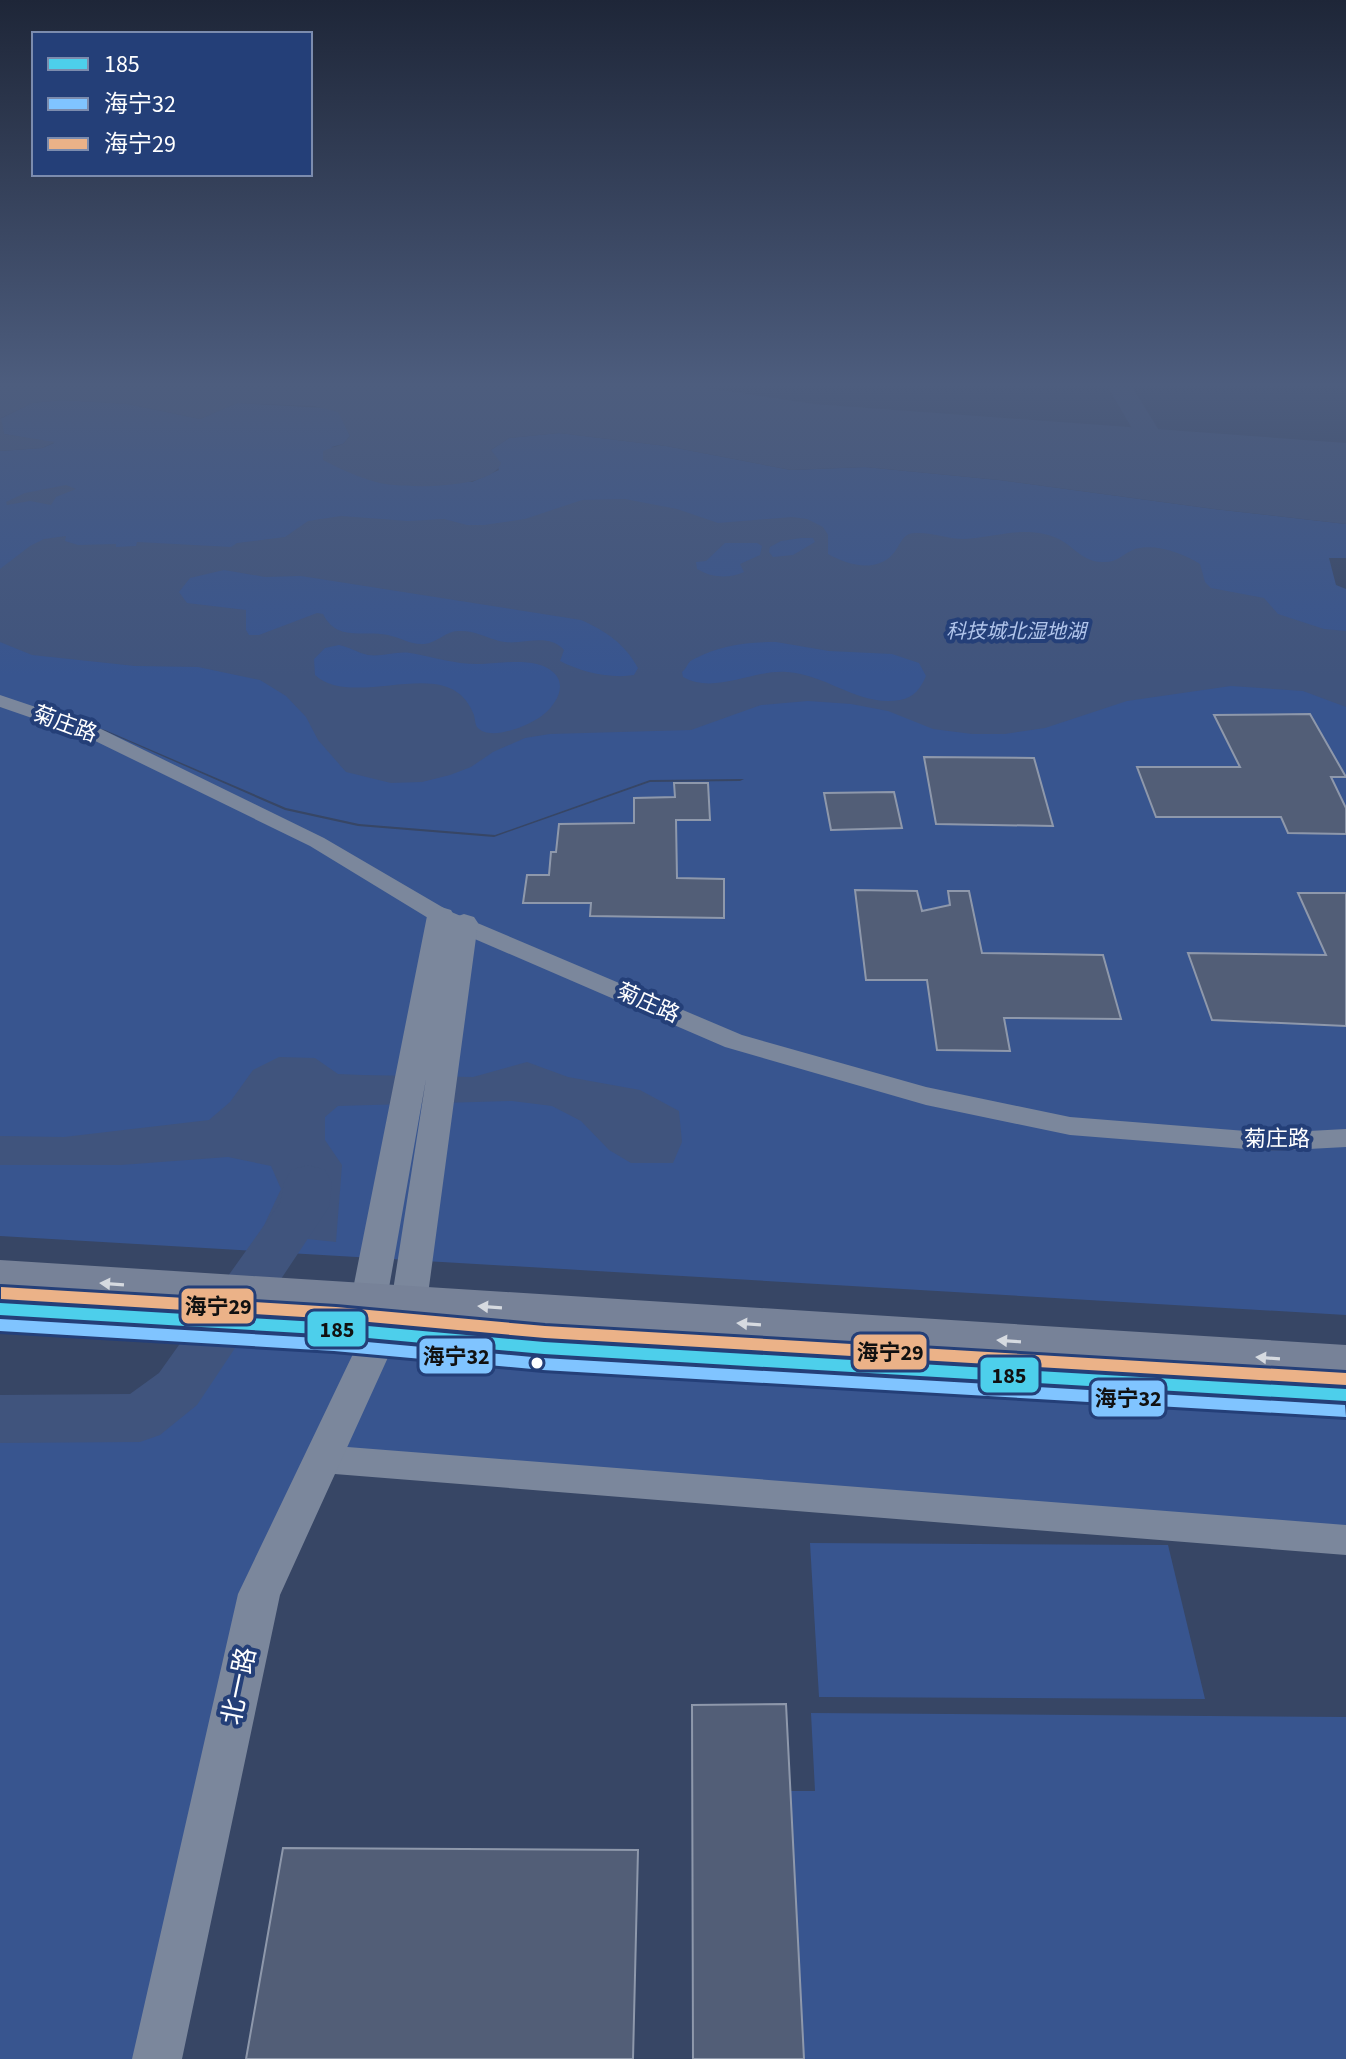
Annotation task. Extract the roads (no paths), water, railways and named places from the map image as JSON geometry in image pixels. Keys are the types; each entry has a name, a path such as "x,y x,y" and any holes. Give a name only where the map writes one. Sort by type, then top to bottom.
{"main road":[{"path":"0,1277 184,1304"},
{"path":"0,1309 184,1304 1346,1363"},
{"path":"367,1312 544,1348 1346,1395"}],"street":[{"name":"菊庄路","path":"0,701 94,733 317,842 453,919 734,1041 926,1096 1070,1126 1271,1142 1346,1138"},
{"path":"367,1312 395,1159 435,1025 453,919"},
{"path":"367,1312 430,1157 435,1025"},
{"name":"北一路","path":"157,2059 259,1594 322,1459 367,1312"},
{"path":"322,1459 1346,1540"}],"water":[{"path":"383,483 463,483 424,486"},
{"path":"1022,483 1346,483 1346,524"},
{"path":"66,485 76,489 56,497 51,505 30,501 7,505 6,502 25,493"},
{"name":"科技城北湿地湖","path":"625,499 677,509 718,523 792,517 807,519 823,527 828,535 828,554 860,565 884,561 907,535 916,533 964,539 1034,532 1062,540 1087,558 1102,562 1112,561 1143,547 1169,550 1200,564 1205,582 1211,588 1264,598 1278,614 1324,629 1346,631 1346,707 1303,691 1231,686 1127,701 1045,728 1005,734 972,734 933,729 888,711 808,701 761,705 691,730 550,734 525,738 450,775 422,782 391,783 346,772 318,740 306,717 286,696 260,680 198,667 135,666 32,655 0,642 0,569 44,539 66,536 65,541 78,545 116,544 116,547 136,546 137,542 231,547 237,543 285,537 308,521 341,516 408,521 444,519 467,525 484,525 525,519 582,500","holes":["813,538 815,542 793,555 773,557 770,547 781,541","725,543 757,543 762,546 760,555 740,564 744,572 738,574 714,576 697,569 696,562 706,561","224,570 265,577 301,576 581,620 614,639 638,668 634,675 625,676 587,671 560,661 564,650 557,644 542,640 507,642 458,631 419,644 388,635 343,632 329,623 323,614 317,613 259,635 249,635 246,610 187,603 179,592 190,578","776,642 829,651 892,654 919,663 926,676 910,697 885,701 787,672 721,683 695,682 683,677 682,672 690,662 704,654 724,647","339,645 368,655 405,653 464,663 538,664 553,672 560,688 553,705 538,718 521,727 491,733 477,727 467,702 448,687 420,683 355,688 340,686 315,675 314,659 325,648"]},
{"path":"279,1057 315,1058 338,1074 362,1075 473,1077 527,1062 568,1077 640,1090 679,1111 682,1142 673,1163 631,1163 609,1150 581,1121 552,1106 512,1101 338,1106 325,1117 325,1140 342,1165 336,1242 260,1234 281,1189 271,1166 228,1157 121,1165 0,1165 0,1136 64,1137 209,1120 230,1102 253,1070"}],"waterway":[{"path":"0,1419 140,1418 178,1389 304,1207 308,1183"}]}
